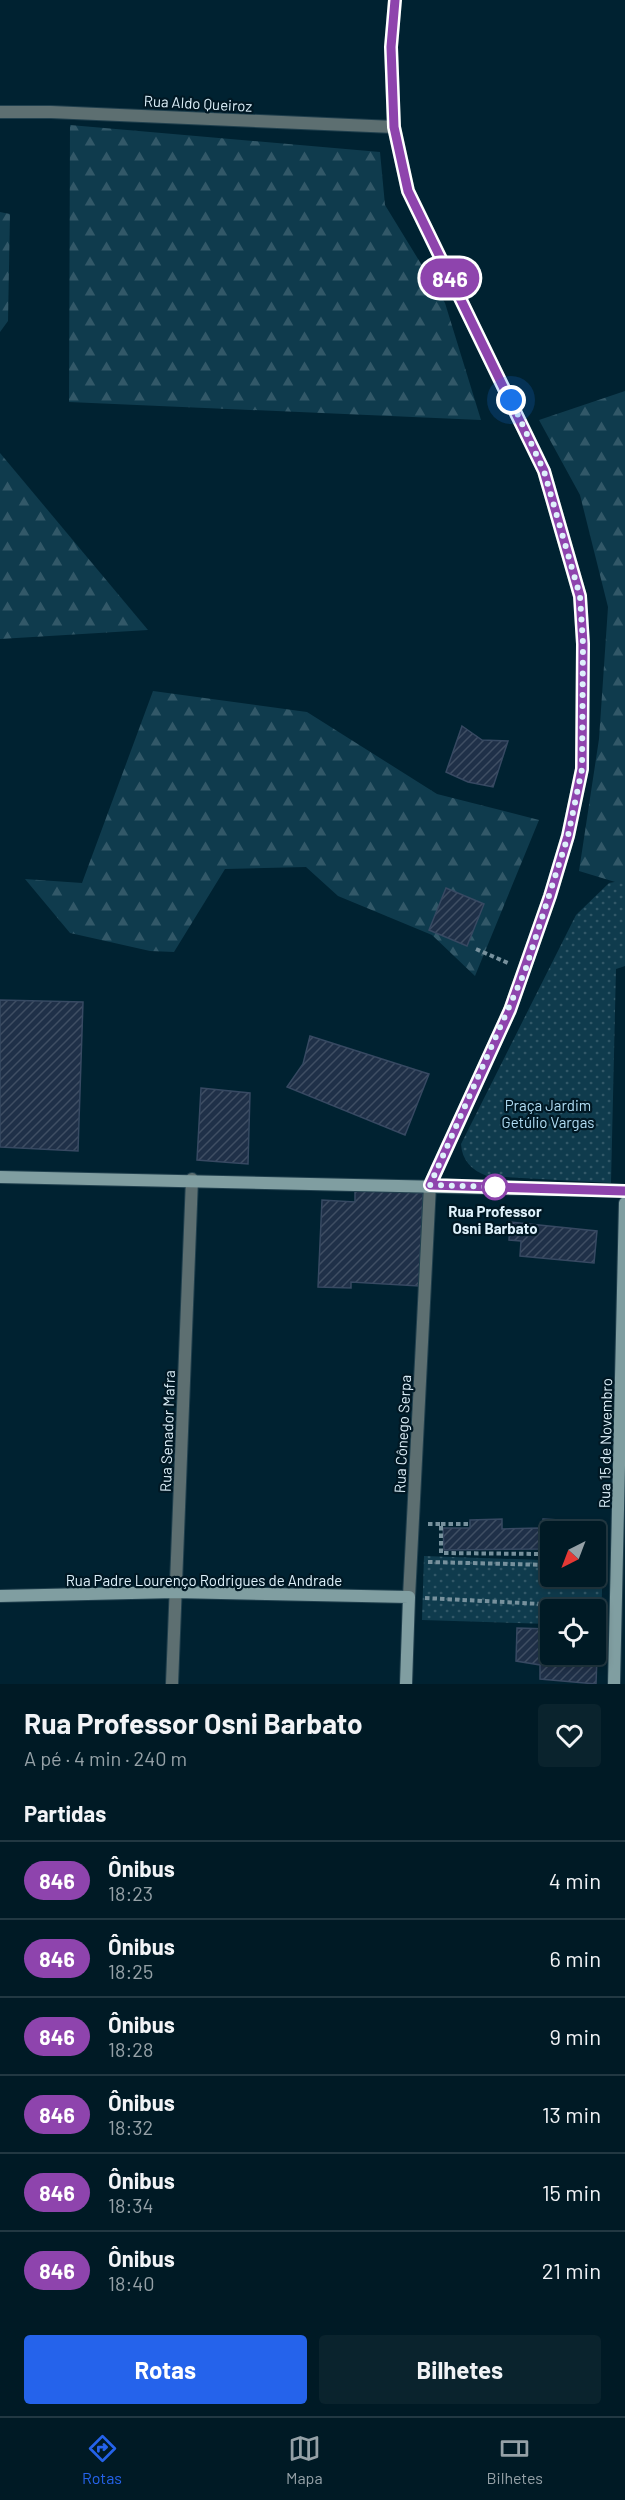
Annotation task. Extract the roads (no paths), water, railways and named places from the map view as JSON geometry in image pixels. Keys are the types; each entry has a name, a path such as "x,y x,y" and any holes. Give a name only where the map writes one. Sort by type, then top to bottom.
{"main road":[{"path":"395,0 391,47 394,127 401,165 415,209 544,471 580,596 583,644 582,769 568,836 525,971 430,1185"},
{"path":"0,1177 192,1179 625,1191"},
{"name":"Rua 15 de Novembro","path":"614,1684 625,1203"},
{"name":"Rua Padre Lourenço Rodrigues de Andrade","path":"0,1596 175,1592 409,1597"},
{"name":"Rua Cônego Serpa","path":"406,1684 409,1597"}],"street":[{"name":"Rua Aldo Queiroz","path":"0,112 51,112 394,127"},
{"name":"Rua Senador Mafra","path":"172,1684 192,1179"},
{"name":"Rua Cônego Serpa","path":"409,1597 430,1185"}],"place":[{"name":"Rua Professor Osni Barbato","path":"495,1187"}],"park label":[{"name":"Praça Jardim Getúlio Vargas","path":"548,1114"}]}
